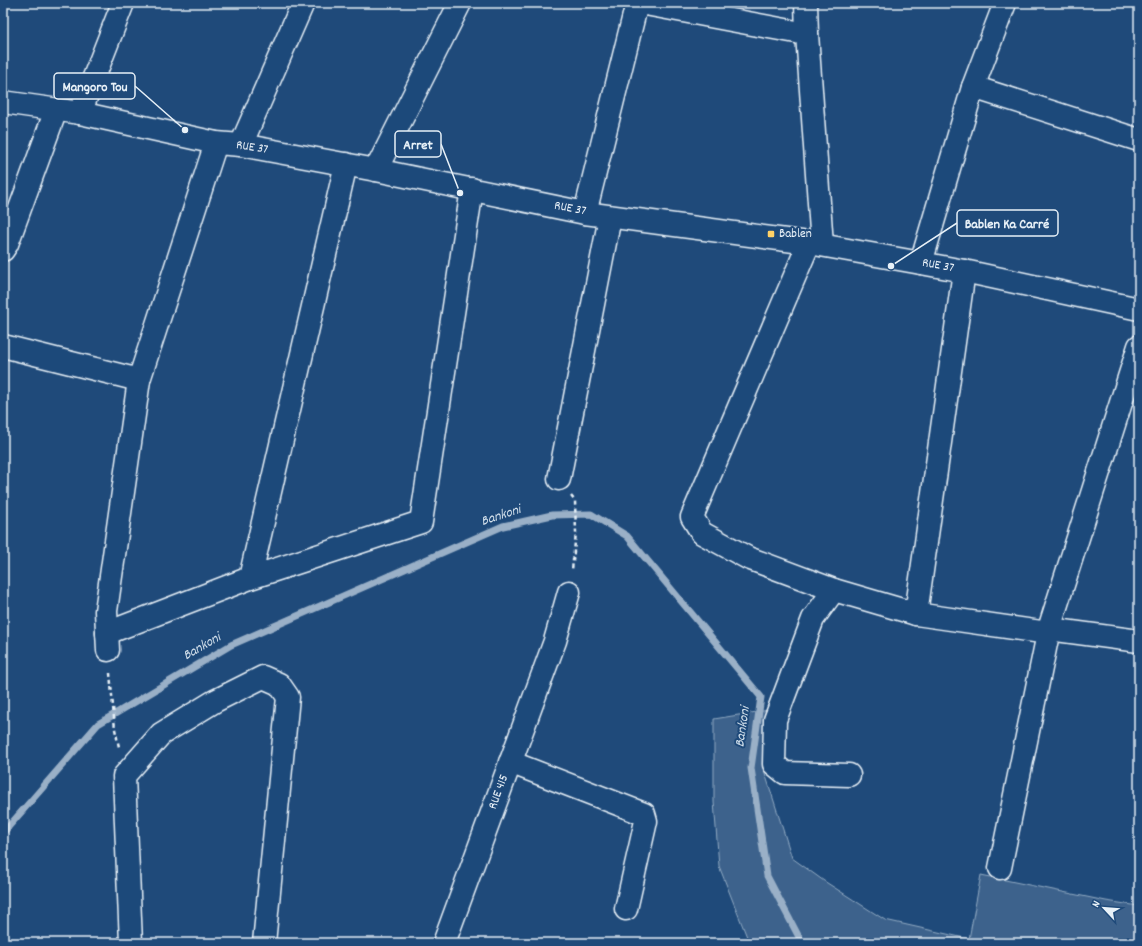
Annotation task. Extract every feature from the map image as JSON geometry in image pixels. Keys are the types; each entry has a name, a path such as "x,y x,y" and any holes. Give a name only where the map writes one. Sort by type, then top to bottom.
{"street":[{"path":"80,113 123,3"},
{"path":"240,145 303,3"},
{"path":"376,170 460,3"},
{"path":"585,213 636,3"},
{"path":"640,3 807,34"},
{"path":"806,3 816,244 692,516 702,534 741,554 834,590 916,614 1139,641"},
{"path":"921,263 973,87 1005,3"},
{"path":"973,87 1139,140"},
{"name":"RUE 37","path":"3,102 80,113 216,143 240,145 346,164 585,213 816,244 921,263 1139,309"},
{"path":"3,250 7,244 56,110"},
{"path":"216,143 139,380 106,612 108,651 250,578 421,522 472,189"},
{"path":"250,578 346,164"},
{"path":"559,480 610,217"},
{"path":"916,614 964,271"},
{"path":"3,346 139,380"},
{"path":"1000,868 1048,631 1139,346"},
{"path":"834,590 813,619 775,720 774,764 784,773 849,775"},
{"name":"RUE 415","path":"444,943 555,640 569,592"},
{"path":"131,943 124,776 161,734 215,701 263,677 279,684 288,697 264,943"},
{"path":"510,762 644,814 646,821 626,909"}],"path":[{"path":"569,592 576,533 575,501"},
{"path":"108,651 115,729"}],"shaded area":[{"path":"769,710 765,773 792,858 824,881 885,920 969,939 981,875 1106,901 1139,906 1139,943 748,943 719,866 714,802 714,719"}],"waterway":[{"name":"Bankoni","path":"3,833 98,724 231,645 503,526 552,515 591,514 627,536 761,697 751,768 767,876 800,939 804,943"}],"place":[{"name":"Mangoro Tou","path":"185,130"},
{"name":"Arret","path":"460,193"},
{"name":"Bablen","path":"771,234"},
{"name":"Bablen Ka Carré","path":"891,266"}]}
